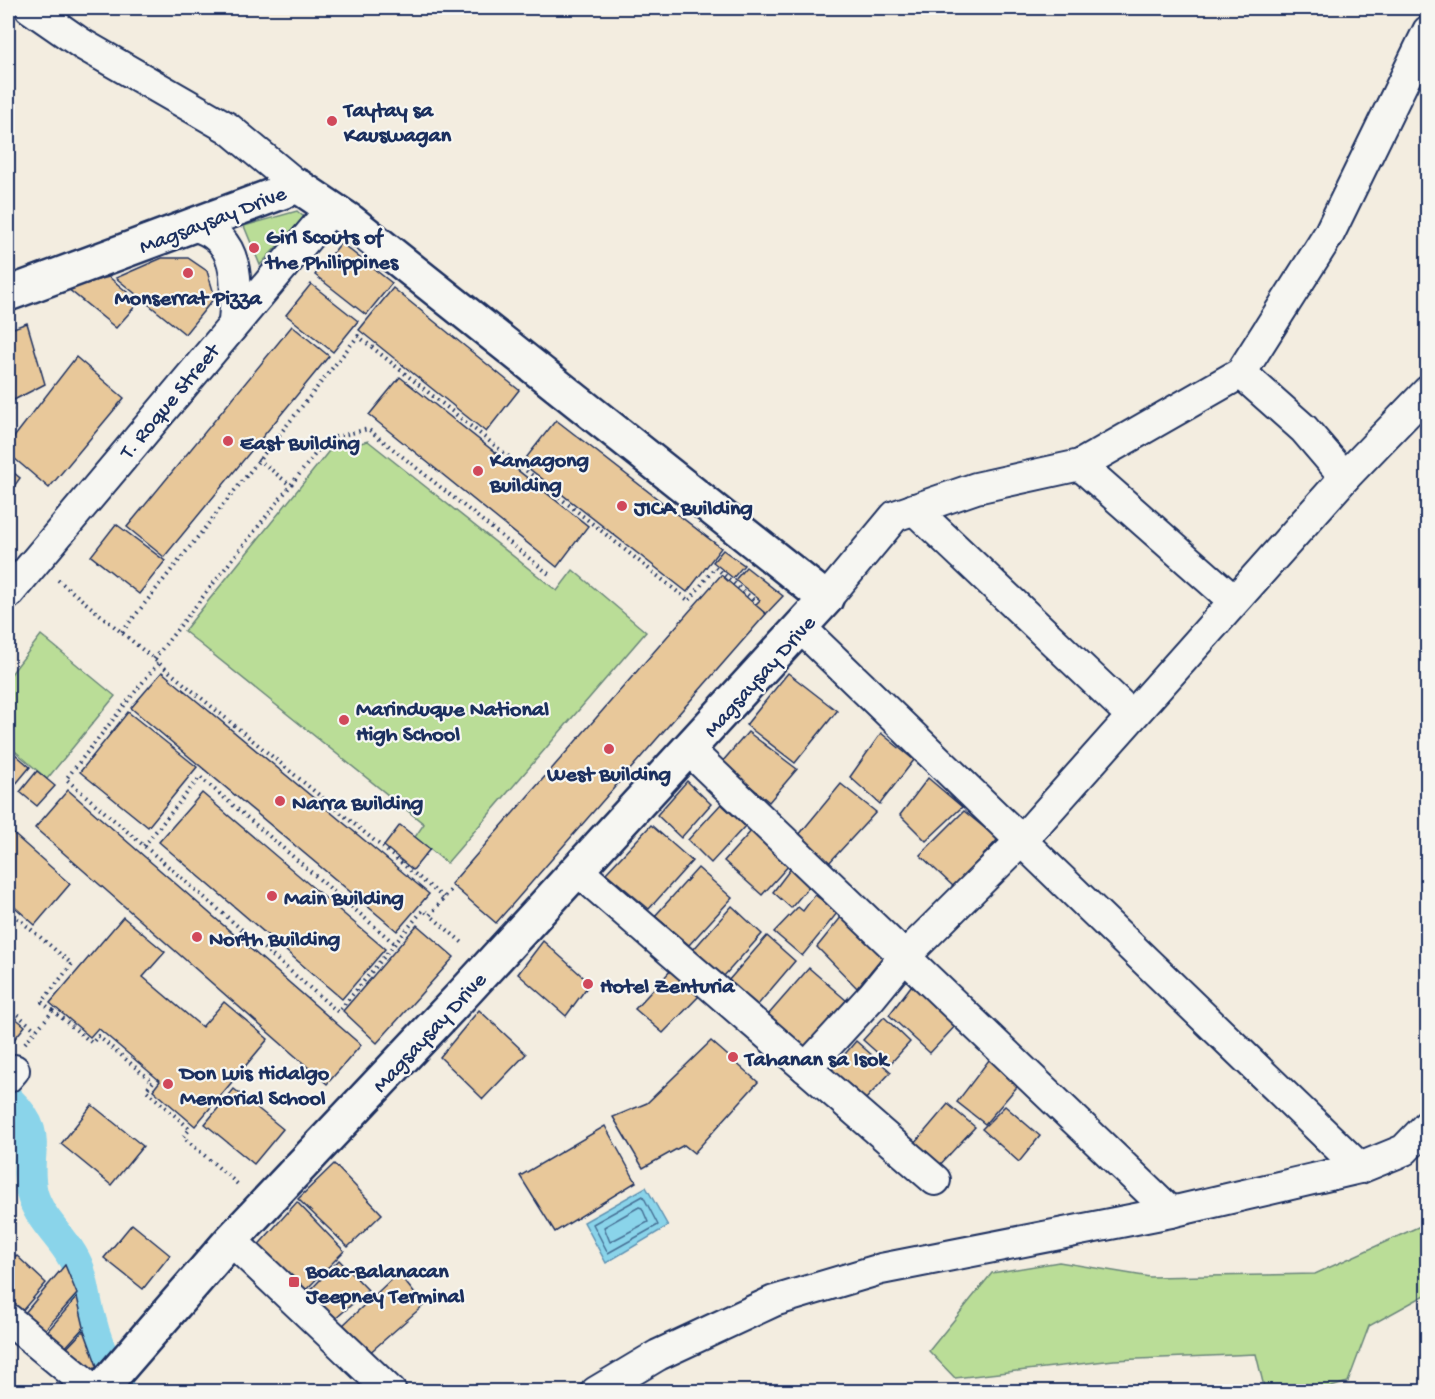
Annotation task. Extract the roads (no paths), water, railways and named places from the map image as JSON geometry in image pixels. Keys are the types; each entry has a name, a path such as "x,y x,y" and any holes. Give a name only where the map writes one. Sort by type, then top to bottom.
{"main road":[{"name":"Magsaysay Drive","path":"8,294 298,186 332,208 826,599 578,870 231,1240 104,1384"}],"street":[{"path":"30,8 82,45 228,128 298,186"},
{"path":"826,599 895,516 976,488 1080,465 1241,373 1329,234 1425,37"},
{"name":"T. Roque Street","path":"8,594 332,208"},
{"path":"195,226 218,236 235,269 237,288 234,322"},
{"path":"1241,373 1304,429 1345,477"},
{"path":"806,1068 872,996 904,957 1022,840 1233,600 1345,477 1428,391"},
{"path":"1080,465 1233,600"},
{"path":"914,509 1131,715"},
{"path":"801,627 1360,1168"},
{"path":"689,750 1171,1212"},
{"path":"578,870 935,1179"},
{"path":"596,1392 658,1355 774,1301 881,1269 1171,1212 1360,1168 1404,1150 1428,1125"},
{"path":"231,1240 391,1392"},
{"name":"Magsaysay Drive","path":"8,1319 104,1384"}],"water":[{"path":"646,1187 668,1226 606,1263 584,1222"}],"waterway":[{"path":"8,1100 27,1124 30,1135 30,1179 36,1204 74,1259 79,1270 97,1343 120,1392"}],"place":[{"name":"Taytay sa Kauswagan","path":"332,121"},
{"name":"Girl Scouts of the Philippines","path":"254,248"},
{"name":"Monserrat Pizza","path":"188,273"},
{"name":"East Building","path":"228,441"},
{"name":"Kamagong Building","path":"478,471"},
{"name":"JICA Building","path":"622,506"},
{"name":"Marinduque National High School","path":"344,720"},
{"name":"West Building","path":"609,749"},
{"name":"Narra Building","path":"280,801"},
{"name":"Main Building","path":"272,896"},
{"name":"North Building","path":"197,937"},
{"name":"Hotel Zenturia","path":"588,984"},
{"name":"Tahanan sa Isok","path":"733,1057"},
{"name":"Don Luis Hidalgo Memorial School","path":"168,1084"},
{"name":"Boac-Balanacan Jeepney Terminal","path":"294,1282"}]}
